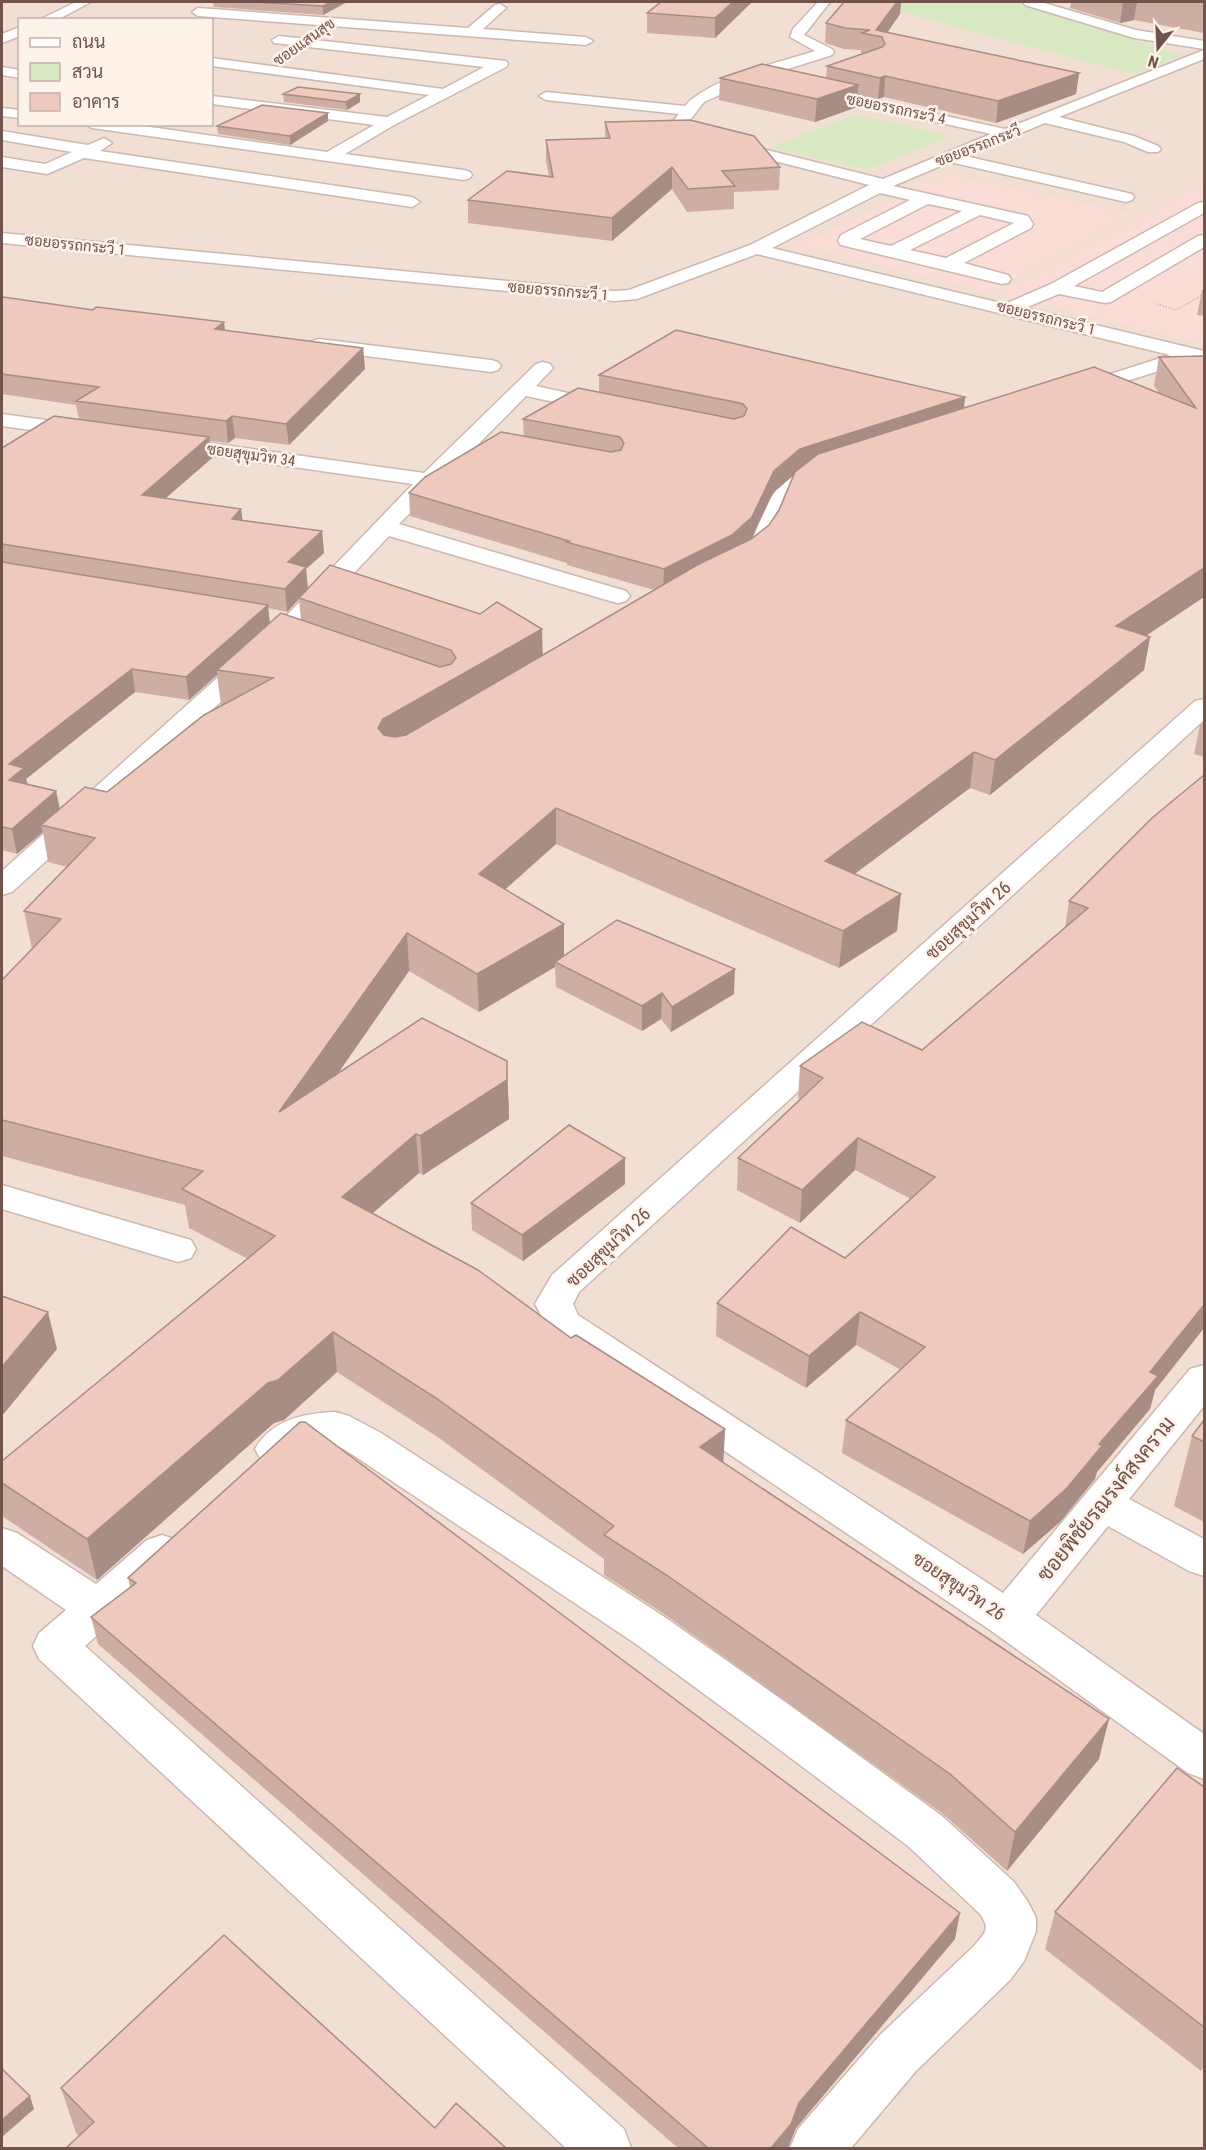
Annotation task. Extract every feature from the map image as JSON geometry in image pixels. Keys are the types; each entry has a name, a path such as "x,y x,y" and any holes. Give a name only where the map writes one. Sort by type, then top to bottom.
{"street":[{"path":"49,18 85,2"},
{"path":"824,2 798,32 797,37 833,52 748,77 699,99 673,131 924,199 1022,220 1025,224 948,264"},
{"path":"1029,2 1134,34 1204,45"},
{"name":"ซอยแสนสุข","path":"242,78 288,57 351,8"},
{"path":"472,32 500,8"},
{"path":"198,12 586,41"},
{"path":"2,39 18,32"},
{"path":"331,156 545,38"},
{"path":"270,39 499,65"},
{"name":"ซอยอรรถกระวี","path":"756,249 881,186 1204,54"},
{"path":"213,62 444,93"},
{"path":"1187,62 1204,68"},
{"path":"2,71 18,74"},
{"path":"748,77 780,84"},
{"name":"ซอยอรรถกระวี 4","path":"832,78 801,88 1009,134"},
{"path":"215,94 389,123"},
{"path":"546,96 688,111"},
{"path":"2,112 18,114"},
{"path":"1047,119 1129,139 1153,149"},
{"path":"122,126 464,176"},
{"path":"2,162 47,169 137,127"},
{"path":"2,136 412,202"},
{"path":"950,157 1126,197"},
{"path":"924,199 847,239 852,243 894,251 1002,279"},
{"path":"894,251 978,210"},
{"path":"1008,309 1057,288 1201,211"},
{"name":"ซอยอรรถกระวี 1","path":"2,238 614,296 631,295 756,249 1198,355"},
{"path":"1057,288 1105,298 1204,240"},
{"path":"305,344 491,366"},
{"path":"1056,398 1198,355"},
{"path":"2,886 287,629 429,480 543,368"},
{"path":"521,389 622,410"},
{"path":"2,420 101,433"},
{"name":"ซอยสุขุมวิท 34","path":"148,440 429,480"},
{"path":"470,440 493,444"},
{"path":"728,573 738,568 763,543 776,506 788,490 807,478 841,467"},
{"path":"384,527 618,596"},
{"name":"ซอยสุขุมวิท 26","path":"1204,707 565,1284 554,1304 564,1324 1008,1619 1204,1759"},
{"path":"2,1197 178,1249"},
{"name":"ซอยพิชัยรณรงค์สงคราม","path":"1008,1619 1204,1379"},
{"path":"246,1477 289,1436 314,1428 335,1426 367,1444 660,1638 925,1831 997,1898 1011,1918 1011,1931 1006,1944 992,1963 898,2053 817,2148"},
{"path":"1102,1504 1204,1559"},
{"path":"194,1523 55,1646 605,2148"},
{"path":"2,1545 99,1609"}],"path":[{"path":"1176,310 1204,294"}],"shaded area":[{"path":"2,2 1204,2 1204,2148 2,2148"},
{"path":"946,174 1134,214 989,291 793,244 827,233"},
{"path":"1204,183 1204,344 999,293"}],"green space":[{"path":"863,2 1018,2 1183,55 1134,74"},
{"path":"856,115 951,136 867,170 770,147"}],"building":[{"path":"255,2 331,2 323,6"},
{"path":"661,2 733,2 715,18 647,13"},
{"path":"844,2 897,2 876,30 1079,73 998,101 885,76 880,78 827,66 885,44 882,37 862,33 870,30 845,28 826,23"},
{"path":"762,64 858,85 817,99 720,78"},
{"path":"298,87 360,94 346,102 283,94"},
{"path":"262,105 328,113 290,136 217,126"},
{"path":"690,120 754,136 780,167 722,171 735,186 688,189 672,167 612,218 468,200 507,171 553,177 546,140 610,138 605,122"},
{"path":"2,297 93,310 96,307 224,322 215,329 363,348 286,424 232,416 226,421 76,401 99,387 2,374"},
{"path":"676,330 965,397 800,449 774,471 752,517 732,535 664,569 566,542 569,541 409,493 425,477 501,432 611,452 621,450 624,443 620,437 523,419 578,388 734,419 744,416 747,409 743,404 599,375"},
{"path":"1204,356 1204,568 1116,626 1150,637 995,760 974,752 825,861 901,894 843,931 556,808 479,874 564,924 477,974 407,933 279,1112 422,1018 507,1061 507,1080 420,1136 416,1134 342,1197 478,1270 571,1338 576,1335 725,1429 700,1447 1109,1719 1015,1832 950,1774 668,1576 604,1535 614,1526 436,1398 333,1332 278,1380 268,1383 87,1539 2,1483 2,1461 275,1236 182,1189 203,1171 2,1120 2,980 61,919 24,911 95,838 41,825 85,787 107,792 204,715 273,678 217,670 281,613 440,667 451,664 456,658 451,650 299,598 330,565 480,614 497,602 542,629 383,719 378,728 384,735 395,737 406,735 697,565 751,539 769,525 779,510 795,472 818,454 1094,367 1196,408 1159,357"},
{"path":"54,416 209,437 142,495 241,509 232,519 322,531 288,562 306,567 285,589 2,544 2,448"},
{"path":"2,562 268,605 186,677 132,669 9,764 24,768 9,780 56,791 12,829 2,827"},
{"path":"1204,775 1204,1305 1150,1372 1158,1376 1099,1444 1102,1446 1066,1489 1030,1521 846,1420 925,1347 860,1312 809,1356 717,1303 791,1227 845,1258 935,1177 858,1138 802,1190 738,1158 823,1078 800,1066 862,1022 922,1050 1088,908 1069,901 1152,818"},
{"path":"617,920 735,969 672,1007 662,993 642,1006 555,962"},
{"path":"569,1125 625,1158 522,1235 471,1203"},
{"path":"2,1296 48,1312 2,1367"},
{"path":"1204,1420 1204,1442 1192,1436"},
{"path":"300,1422 305,1422 960,1913 799,2103 791,2124 771,2148 708,2148 91,1617 136,1583 128,1578"},
{"path":"1177,1768 1204,1787 1204,2027 1055,1912"},
{"path":"224,1935 435,2128 456,2103 506,2148 66,2148 94,2122 61,2088"},
{"path":"2,2069 30,2096 2,2120"}]}
